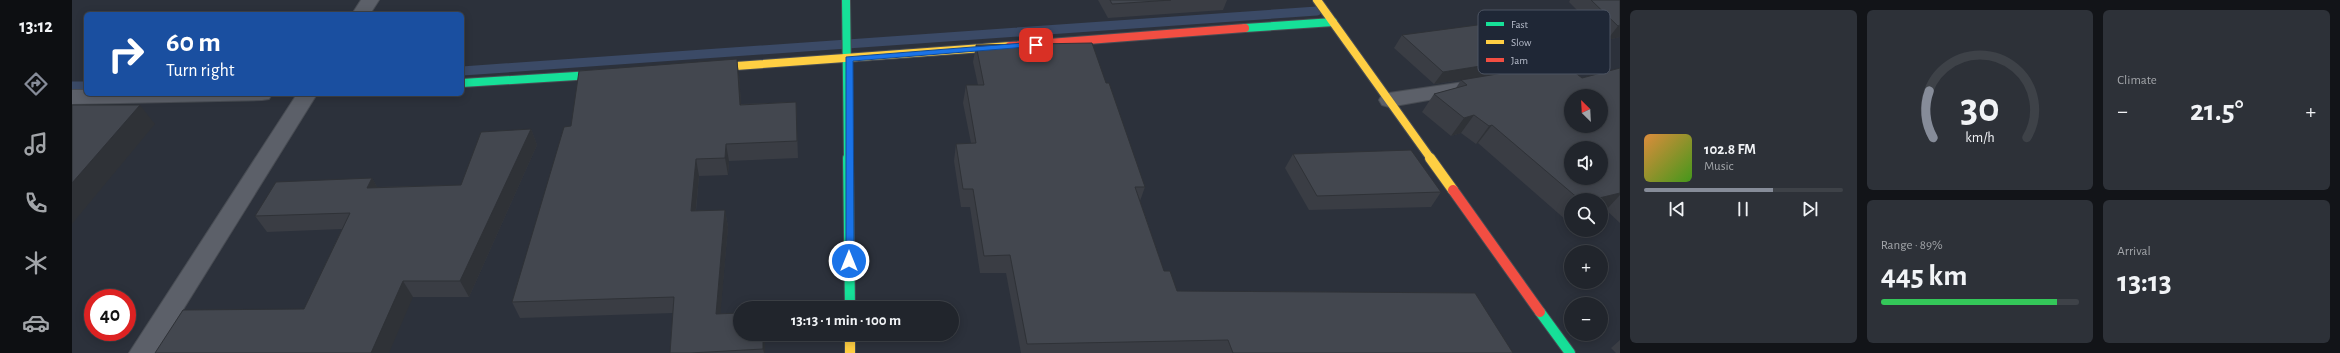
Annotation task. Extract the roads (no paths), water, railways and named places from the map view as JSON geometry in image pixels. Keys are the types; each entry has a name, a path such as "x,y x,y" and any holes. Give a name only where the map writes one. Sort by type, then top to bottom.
{"street":[{"path":"362,12 370,0"},
{"path":"846,0 849,59 850,301"},
{"path":"1318,0 1570,353"},
{"path":"699,68 849,59 1333,22"},
{"path":"464,83 620,73"},
{"path":"1389,100 1497,82"},
{"path":"72,97 135,96"},
{"path":"142,353 306,96"},
{"path":"850,341 850,353"}],"waterway":[{"path":"464,71 1317,11"},
{"path":"72,86 84,86"}]}
